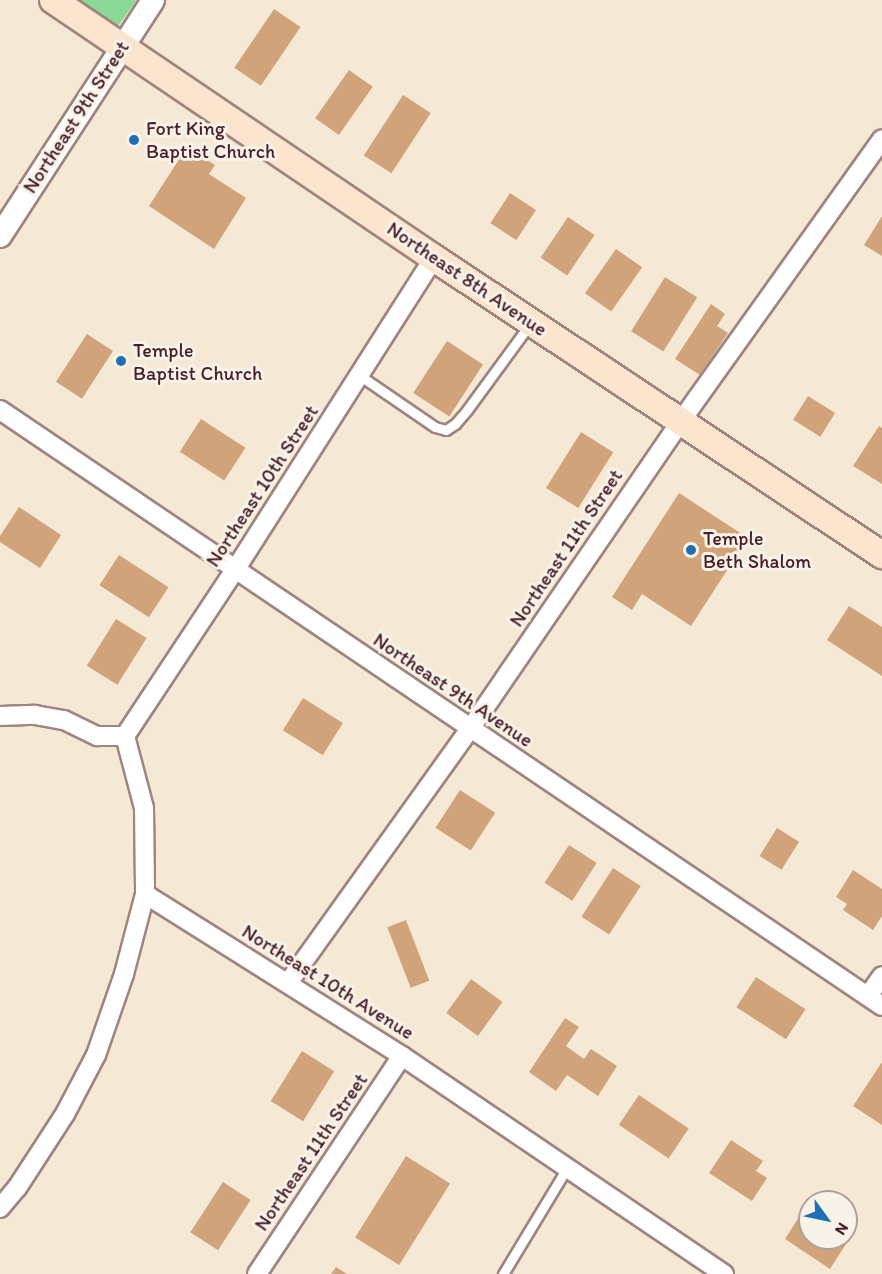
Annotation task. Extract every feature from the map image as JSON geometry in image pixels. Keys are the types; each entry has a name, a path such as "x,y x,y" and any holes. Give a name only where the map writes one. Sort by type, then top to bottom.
{"main road":[{"name":"Northeast 8th Avenue","path":"54,0 434,258 882,555"}],"street":[{"name":"Northeast 9th Street","path":"0,236 121,46 153,0"},
{"name":"Northeast 11th Street","path":"288,984 470,729 681,421 882,139"},
{"name":"Northeast 10th Street","path":"125,736 235,570 434,258"},
{"name":"Northeast 9th Avenue","path":"0,410 875,1001"},
{"path":"0,716 35,715 64,720 97,736 125,736 144,808 145,894 124,974 96,1055 65,1114 17,1188 0,1208"},
{"name":"Northeast 10th Avenue","path":"145,894 402,1056 724,1274"},
{"path":"875,1001 882,976"},
{"name":"Northeast 11th Street","path":"257,1274 402,1056"}],"lane":[{"path":"359,375 435,427 446,429 455,424 467,410 531,322"},
{"path":"503,1274 567,1168"}],"green space":[{"path":"75,0 135,0 136,1 116,29"}],"building":[{"path":"274,9 301,27 261,86 234,68"},
{"path":"349,70 373,87 339,135 315,118"},
{"path":"403,95 431,113 391,173 364,155"},
{"path":"187,147 215,165 209,174 246,198 214,249 149,206"},
{"path":"510,193 536,210 516,240 490,223"},
{"path":"882,216 882,256 864,245"},
{"path":"568,217 595,235 567,276 541,258"},
{"path":"616,249 642,267 611,312 585,293"},
{"path":"665,277 697,297 663,351 631,331"},
{"path":"711,304 725,314 717,326 728,333 700,375 675,359"},
{"path":"87,334 113,351 82,399 56,382"},
{"path":"447,341 483,364 449,416 413,393"},
{"path":"808,396 835,413 820,437 793,420"},
{"path":"201,419 245,448 224,481 180,452"},
{"path":"879,426 882,428 882,484 853,466"},
{"path":"581,432 613,452 578,508 546,488"},
{"path":"679,493 748,538 691,626 642,594 632,610 612,597"},
{"path":"19,507 61,535 40,568 0,542 0,536"},
{"path":"119,555 168,587 149,617 99,585"},
{"path":"849,606 882,627 882,676 827,640"},
{"path":"116,619 147,638 117,685 87,666"},
{"path":"303,698 343,723 323,755 283,730"},
{"path":"460,790 495,813 471,851 435,828"},
{"path":"777,828 799,842 782,870 760,856"},
{"path":"569,845 597,863 572,901 544,883"},
{"path":"613,868 641,886 609,935 581,917"},
{"path":"853,870 882,889 882,916 873,930 843,910 847,904 836,897"},
{"path":"406,920 429,981 411,988 387,927"},
{"path":"756,977 805,1009 786,1039 736,1007"},
{"path":"471,979 503,1002 478,1036 446,1013"},
{"path":"565,1018 579,1027 566,1046 584,1059 591,1049 617,1066 598,1096 567,1075 556,1091 529,1072"},
{"path":"302,1051 334,1071 303,1121 271,1101"},
{"path":"882,1062 882,1125 853,1106"},
{"path":"639,1095 689,1129 669,1158 619,1125"},
{"path":"731,1140 763,1161 756,1171 767,1178 752,1201 709,1173"},
{"path":"406,1156 450,1184 399,1265 355,1237"},
{"path":"223,1182 251,1200 218,1250 190,1232"},
{"path":"798,1218 798,1248 785,1239"},
{"path":"802,1250 842,1250 830,1269"},
{"path":"336,1267 347,1274 331,1274"}],"place":[{"name":"Fort King Baptist Church","path":"134,140"},
{"name":"Temple Baptist Church","path":"121,361"},
{"name":"Temple Beth Shalom","path":"691,550"}]}
